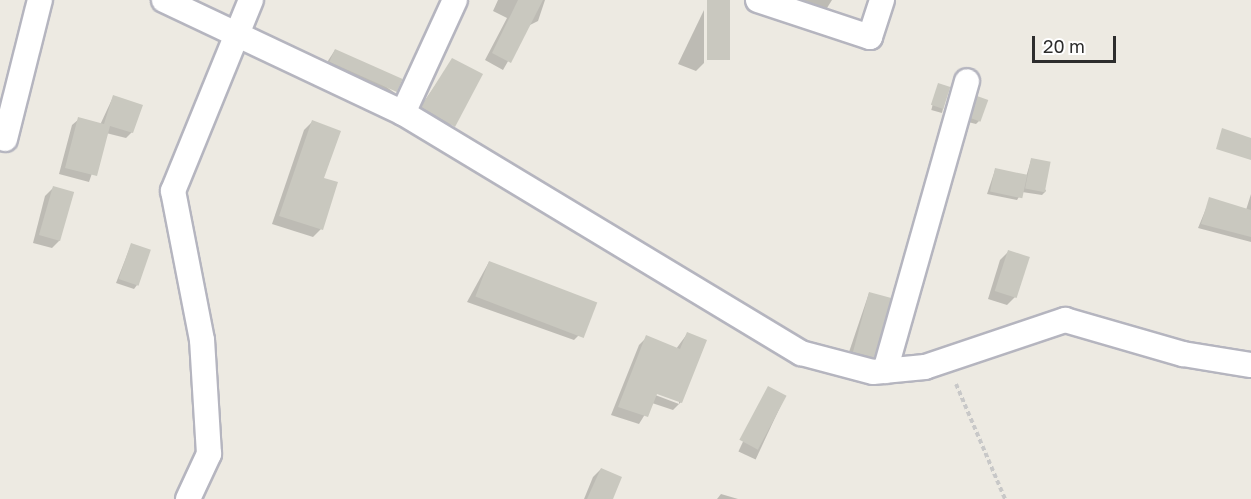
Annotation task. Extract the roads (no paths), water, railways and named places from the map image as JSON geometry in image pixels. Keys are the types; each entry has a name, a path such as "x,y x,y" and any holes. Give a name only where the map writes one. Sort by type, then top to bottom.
{"street":[{"path":"5,140 40,0"},
{"path":"164,0 403,113 801,352 885,371 948,360 1065,320 1183,354 1251,365"},
{"path":"188,499 209,454 202,340 173,191 251,0"},
{"path":"403,113 455,0"},
{"path":"758,0 870,37 882,0"},
{"path":"885,371 967,81"}]}
